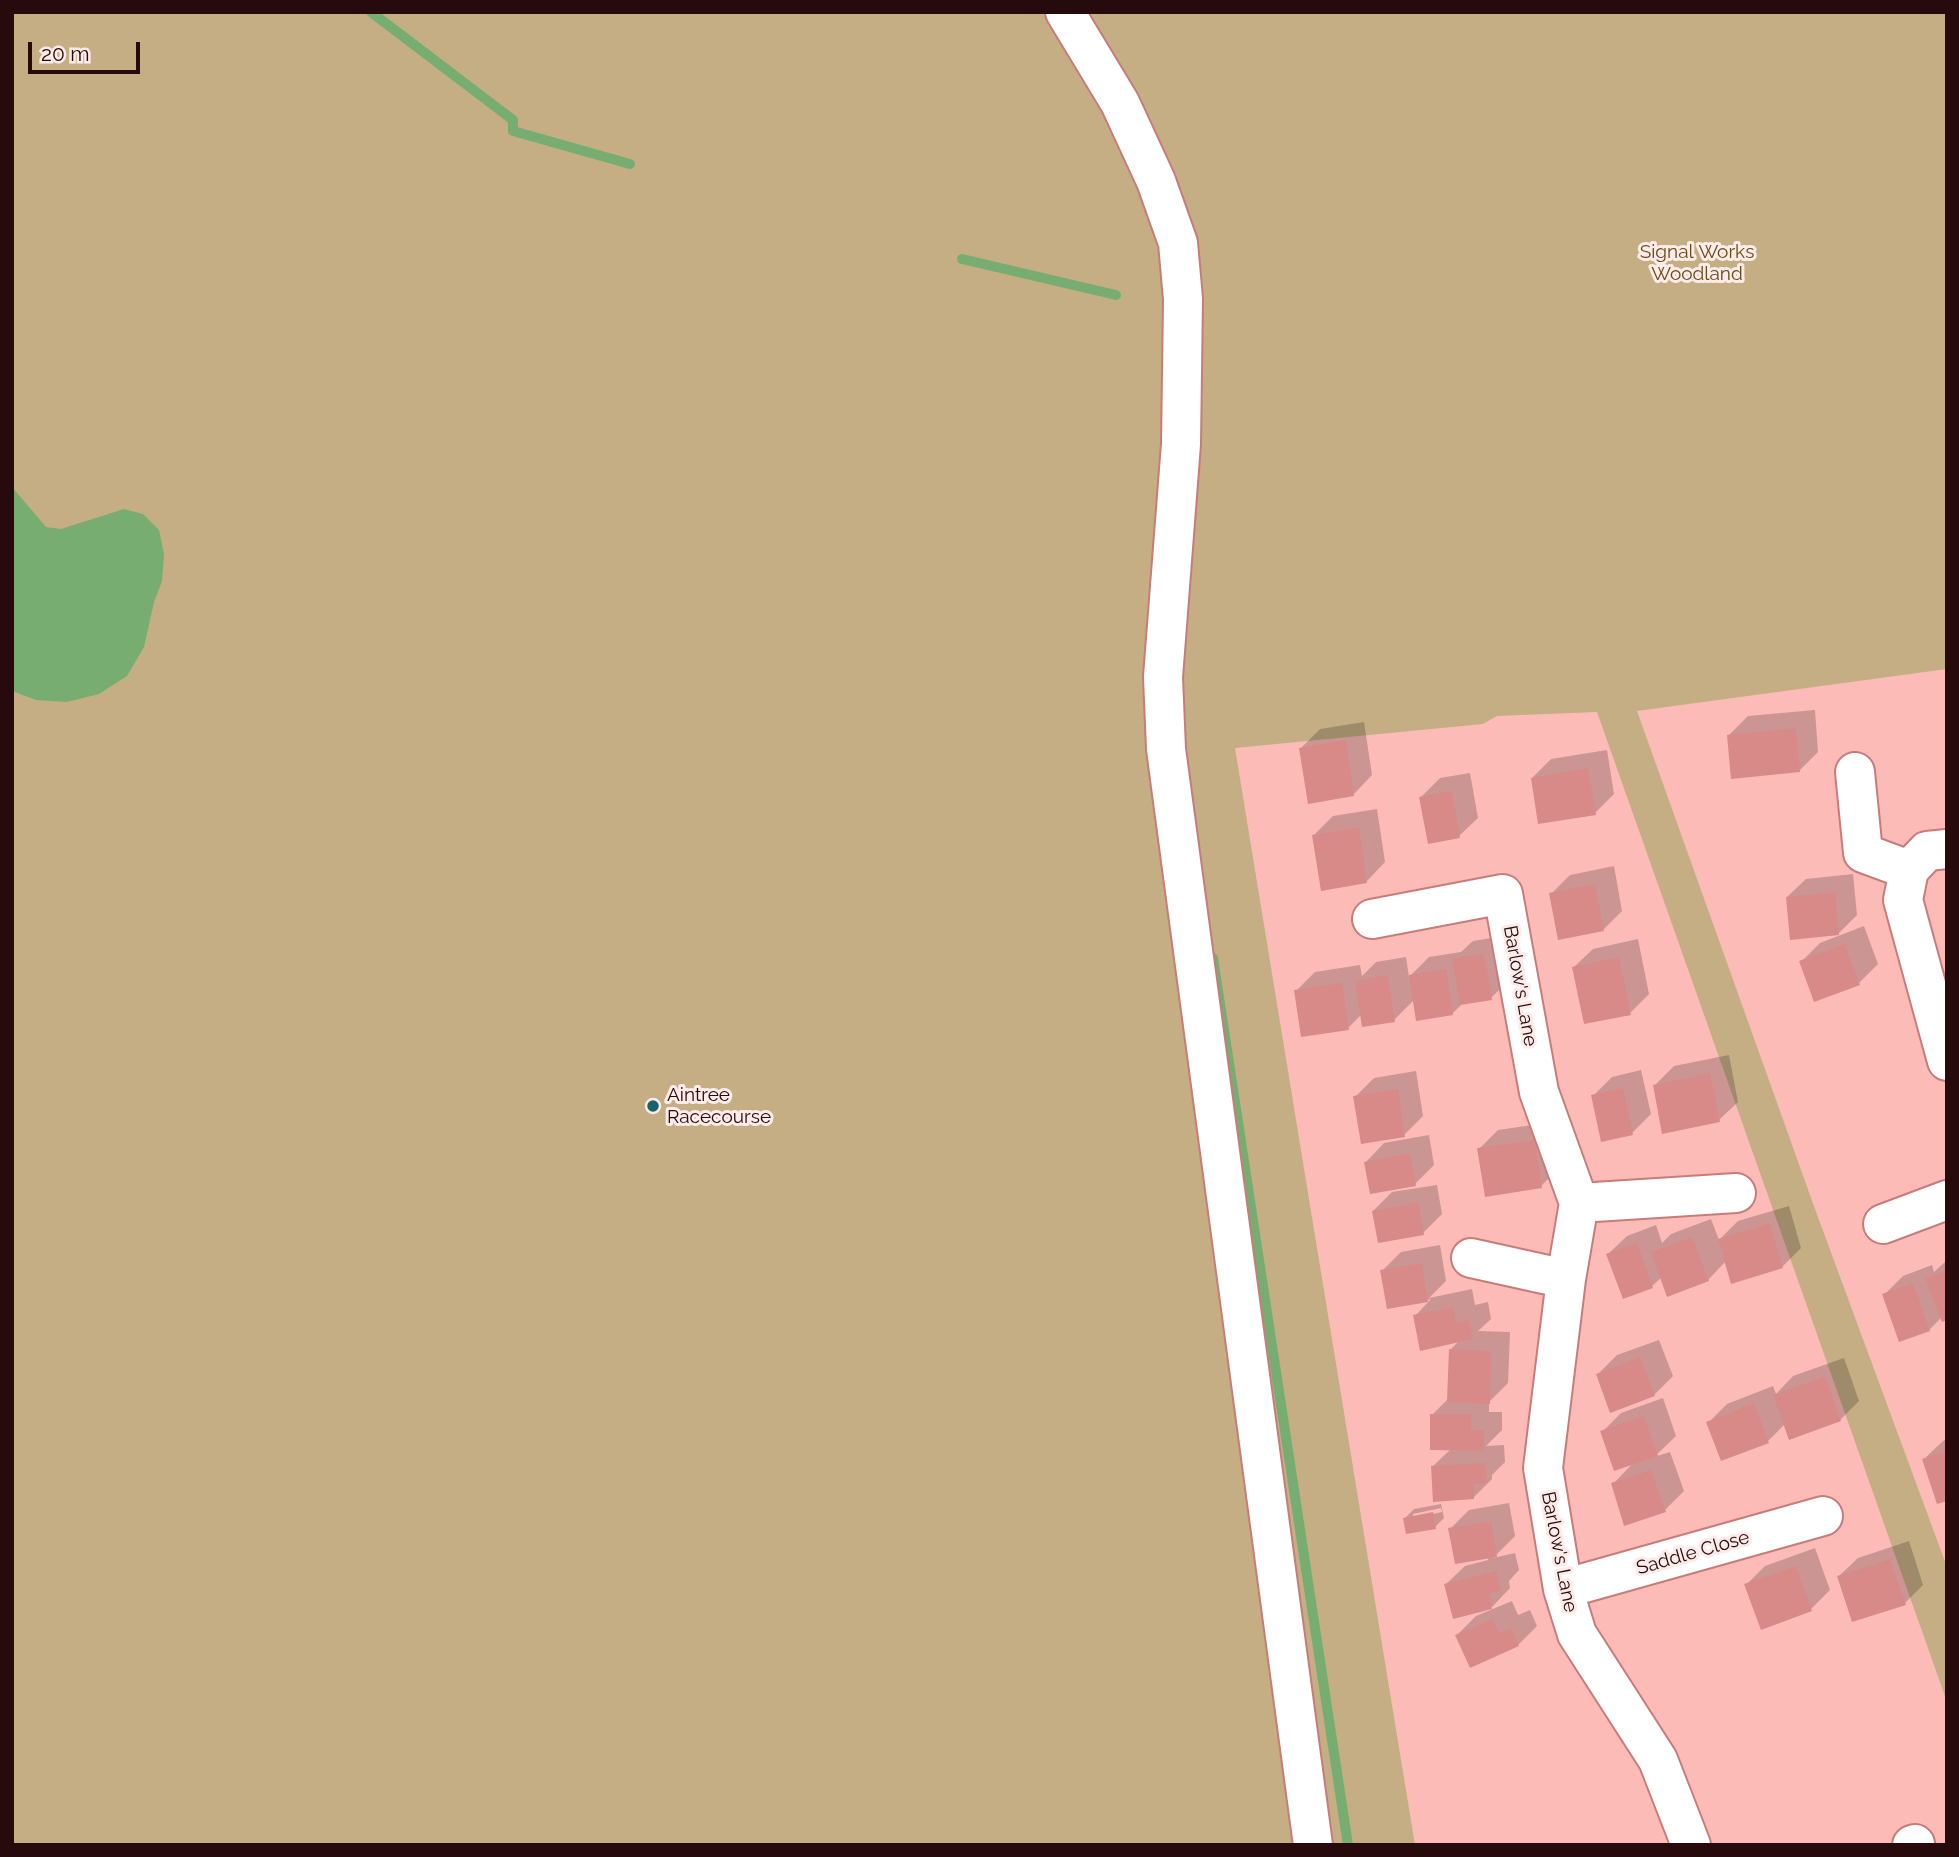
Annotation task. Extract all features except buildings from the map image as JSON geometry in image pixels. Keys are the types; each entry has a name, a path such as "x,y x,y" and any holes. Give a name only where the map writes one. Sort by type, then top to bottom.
{"street":[{"path":"1065,12 1120,103 1156,181 1178,243 1182,299 1181,444 1163,677 1166,749 1313,1845"},
{"path":"1855,772 1863,853 1909,870"},
{"path":"1947,849 1927,851 1909,870 1903,900 1947,1060"},
{"name":"Barlow's Lane","path":"1372,919 1503,894 1539,1092 1579,1203 1566,1279 1543,1468 1563,1590 1577,1634 1658,1760 1682,1843"},
{"path":"1579,1203 1736,1194"},
{"path":"1883,1224 1947,1200"},
{"path":"1471,1258 1566,1279"},
{"name":"Saddle Close","path":"1563,1590 1823,1517"}],"green space":[{"name":"Aintree Racecourse","path":"12,12 1947,12 1947,669 1637,711 1815,1209 1947,1567 1947,1702 1597,712 1497,716 1483,724 1235,748 1415,1845 12,1845"}],"shaded area":[{"path":"12,487 46,527 61,529 124,509 143,514 159,530 164,554 162,581 154,602 144,647 127,676 99,694 67,702 36,700 12,691"}],"waterway":[{"path":"371,12 513,120 513,131 630,164"},
{"path":"962,259 1116,295"},
{"path":"1213,958 1348,1845"}],"place":[{"name":"Aintree Racecourse","path":"653,1106"}],"park label":[{"name":"Signal Works Woodland","path":"1697,263"}]}
